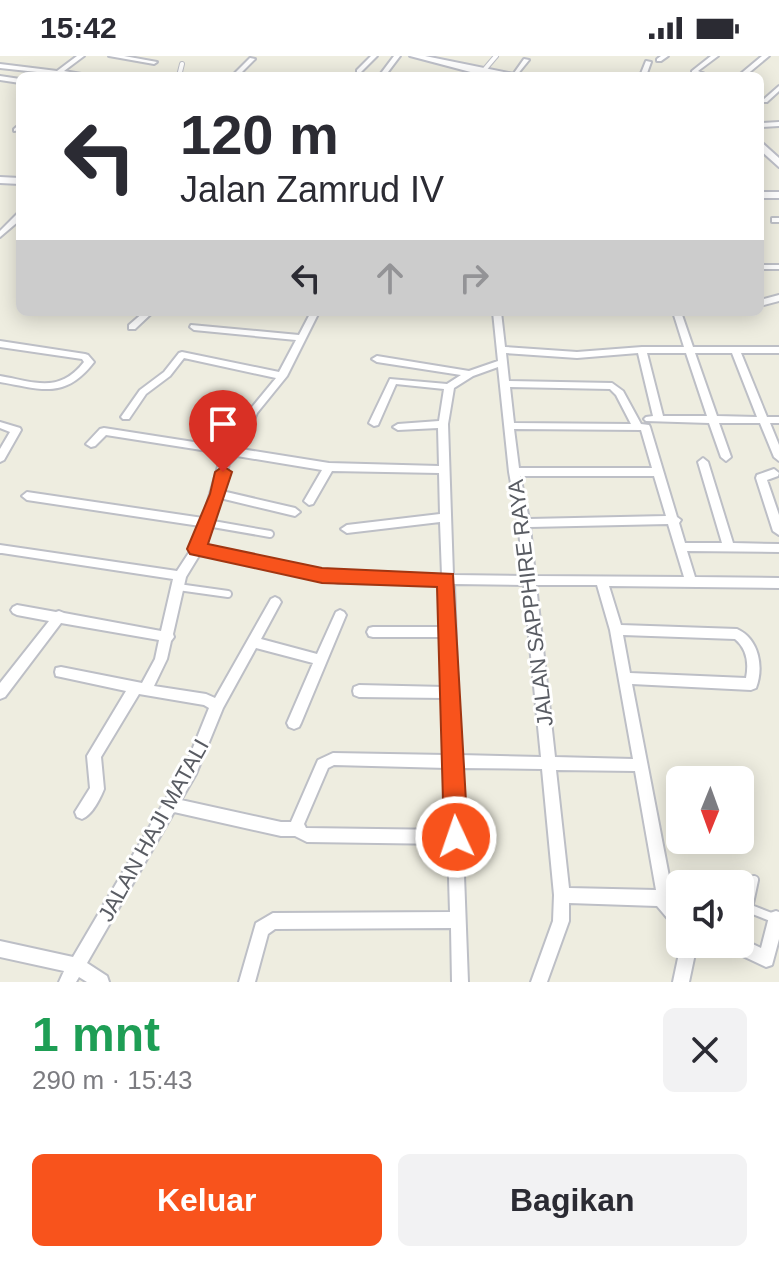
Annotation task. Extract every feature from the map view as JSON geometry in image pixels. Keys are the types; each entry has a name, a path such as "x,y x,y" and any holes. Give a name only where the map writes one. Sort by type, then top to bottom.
{"street":[{"path":"59,72 81,56"},
{"path":"112,56 154,62"},
{"path":"694,72 715,56"},
{"path":"746,72 766,56"},
{"path":"359,71 370,57"},
{"path":"420,57 474,72"},
{"path":"239,72 252,59"},
{"path":"516,72 526,60"},
{"path":"644,72 648,62"},
{"path":"0,66 32,72"},
{"path":"765,101 777,90"},
{"path":"0,235 16,220"},
{"path":"132,327 144,316"},
{"path":"82,812 97,789 94,756 140,689 168,637 179,581 197,549 219,494 224,463 235,452 253,412 282,376 313,316"},
{"name":"JALAN SAPPHIRE RAYA","path":"498,316 514,472 524,523 562,895 561,921 539,982"},
{"path":"678,316 726,457"},
{"path":"194,327 303,338"},
{"path":"0,344 85,357 89,362 74,381 62,387 0,379"},
{"path":"642,350 654,419 779,420"},
{"path":"374,423 393,381 449,387 503,356 642,350 779,350"},
{"path":"735,350 779,457"},
{"path":"126,417 143,392 167,374 182,355 282,376"},
{"path":"377,359 470,374"},
{"path":"504,384 612,386 620,393 638,427"},
{"path":"449,387 443,424 460,982"},
{"path":"398,427 443,424"},
{"path":"0,425 16,430 0,458"},
{"path":"511,426 645,427 683,547 691,583"},
{"path":"91,444 104,431 329,467 445,470"},
{"path":"703,462 729,547"},
{"path":"309,501 329,467"},
{"path":"514,472 659,472"},
{"path":"774,473 761,478 779,531"},
{"path":"219,494 295,512"},
{"path":"27,496 207,523"},
{"path":"347,529 447,517"},
{"path":"524,523 675,520"},
{"path":"683,547 779,548"},
{"path":"2,549 179,581"},
{"path":"197,549 322,576 779,583"},
{"path":"602,581 616,630 641,765 664,892 660,898"},
{"name":"JALAN HAJI MATALI","path":"67,982 191,769 217,706 275,602"},
{"path":"17,610 168,637"},
{"path":"294,723 340,615"},
{"path":"0,693 59,616"},
{"path":"616,630 737,634 746,640 752,656 754,678 751,684 625,678"},
{"path":"373,632 447,632"},
{"path":"254,642 321,660"},
{"path":"61,672 206,700 217,706"},
{"path":"359,691 450,693"},
{"path":"298,829 323,764 333,759 641,765"},
{"path":"170,804 281,829 298,829 307,835 456,837"},
{"path":"562,895 660,898 666,904"},
{"path":"247,982 262,929 273,921 456,920"},
{"path":"754,953 766,959 777,920"},
{"path":"0,949 78,966 101,982"},
{"path":"681,982 686,958"}],"lane":[{"path":"483,72 496,56"},
{"path":"180,72 182,64"},
{"path":"205,401 253,412"},
{"path":"207,523 270,534"},
{"path":"179,581 228,594"},
{"path":"754,910 777,920"}],"route":[{"path":"223,472 219,494 197,549 322,576 447,580 456,837"}]}
